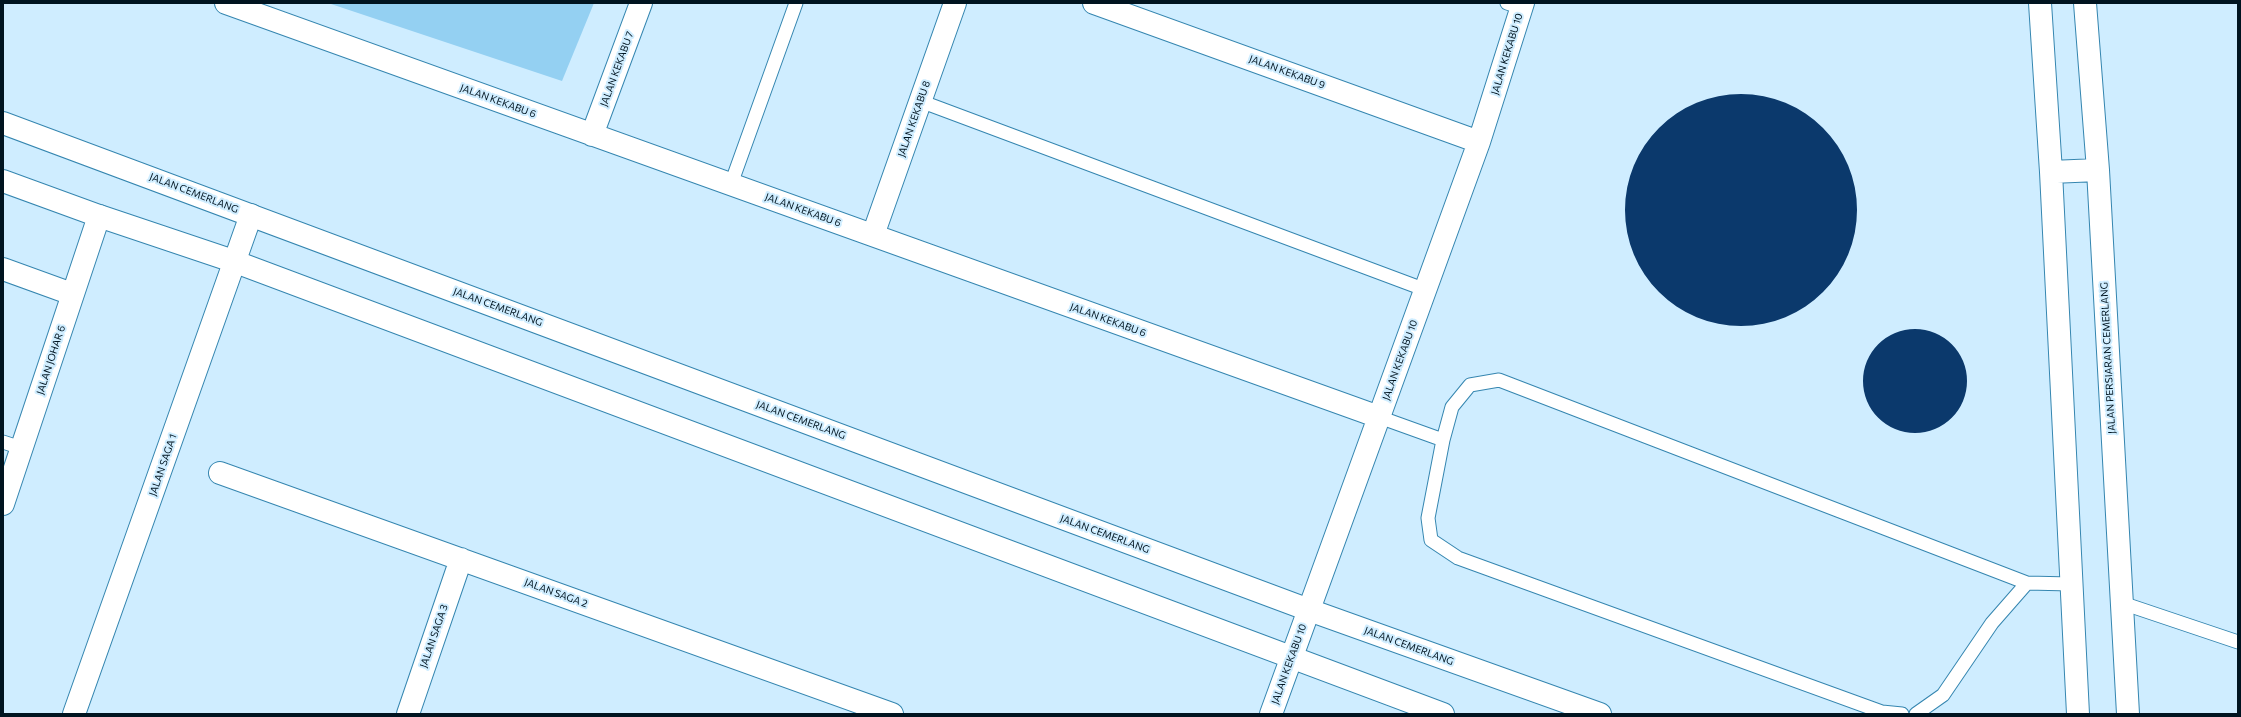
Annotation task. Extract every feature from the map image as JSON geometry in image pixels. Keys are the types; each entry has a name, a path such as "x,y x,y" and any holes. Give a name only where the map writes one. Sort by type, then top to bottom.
{"street":[{"name":"JALAN KEKABU 6","path":"226,3 1379,417"},
{"name":"JALAN KEKABU 7","path":"592,135 641,3"},
{"name":"JALAN KEKABU 8","path":"872,235 955,3"},
{"name":"JALAN KEKABU 9","path":"1094,3 1480,142"},
{"path":"2040,3 2051,172 2078,714"},
{"name":"JALAN PERSIARAN CEMERLANG","path":"2085,3 2098,170 2128,714"},
{"name":"JALAN KEKABU 10","path":"1271,714 1480,142 1517,5"},
{"name":"JALAN CEMERLANG","path":"3,123 1309,610 1600,714"},
{"path":"2051,172 2098,170"},
{"path":"3,181 99,216 234,260 1442,714"},
{"name":"JALAN SAGA 1","path":"74,714 251,215"},
{"name":"JALAN JOHAR 6","path":"3,504 12,445 72,294 99,216"},
{"path":"3,269 72,294"},
{"name":"JALAN SAGA 2","path":"220,473 461,558 892,714"},
{"name":"JALAN SAGA 3","path":"409,713 461,558"}],"lane":[{"path":"731,184 796,3"},
{"path":"920,101 1426,290"},
{"path":"1902,714 1882,712 1458,558 1432,540 1428,518 1443,440 1452,407 1470,385 1499,380 2027,583 2071,584"},
{"path":"1379,417 1443,440"},
{"path":"1916,714 1943,695 1992,623 2027,583"},
{"path":"2122,603 2238,642"}],"shaded area":[{"path":"328,3 594,3 562,81"}],"building":[{"path":"1730,94 1752,94 1775,99 1796,107 1815,120 1831,136 1844,155 1852,176 1857,199 1855,233 1844,265 1831,284 1815,300 1796,313 1775,321 1752,326 1730,326 1707,321 1686,313 1667,300 1651,284 1638,265 1630,244 1625,221 1625,199 1630,176 1638,155 1651,136 1667,120 1686,107 1707,99"},
{"path":"1915,329 1935,333 1944,338 1958,352 1963,361 1967,381 1963,401 1958,410 1944,424 1935,429 1915,433 1895,429 1886,424 1872,410 1867,401 1863,381 1867,361 1872,352 1886,338 1895,333"}]}
